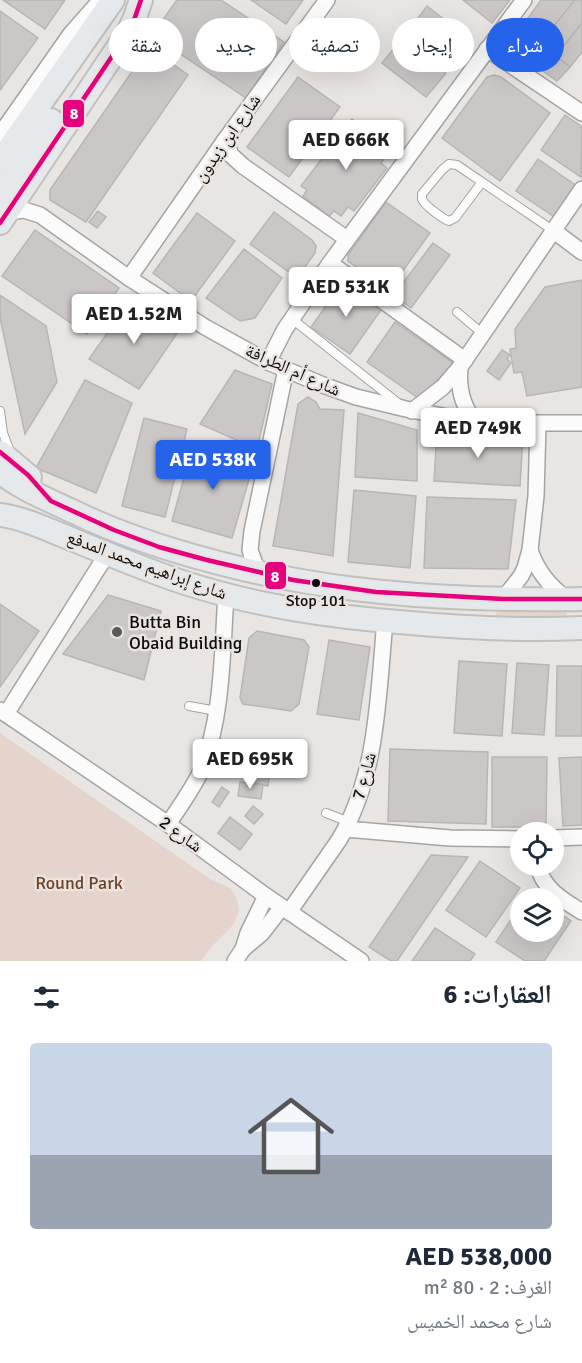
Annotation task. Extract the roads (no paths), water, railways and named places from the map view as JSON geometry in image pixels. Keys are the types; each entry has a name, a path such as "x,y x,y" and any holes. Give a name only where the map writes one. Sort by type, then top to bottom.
{"main road":[{"path":"0,140 84,21 105,0"},
{"path":"0,161 113,0"},
{"path":"2,209 27,183 127,34 134,20 139,0"},
{"path":"2,209 139,0"},
{"name":"شارع إبراهيم محمد المدفع","path":"5,463 19,485 114,530 159,547 270,575 339,588 413,595 575,599"},
{"name":"شارع إبراهيم محمد المدفع","path":"0,515 33,523 180,581 226,595 288,609 334,616 455,627 504,630 582,628"},
{"path":"98,550 97,540 106,540 136,550 150,550 159,547"}],"street":[{"name":"شارع ابن زيدون","path":"129,278 225,140 327,0"},
{"path":"510,18 524,0"},
{"path":"268,362 292,319 330,263 486,50"},
{"path":"521,72 582,113"},
{"path":"225,140 231,155 243,166 347,239"},
{"path":"27,183 40,215"},
{"path":"409,410 443,387 463,364 582,189"},
{"name":"شارع أم الطرافة","path":"2,209 24,210 40,215 129,278 205,327 268,362 356,397 409,410 473,420 538,424 582,423"},
{"path":"554,231 582,252"},
{"path":"330,263 463,364"},
{"path":"463,364 459,381 461,395 473,420"},
{"path":"270,575 256,567 250,550 286,369"},
{"path":"503,599 521,576 530,550 536,496 538,424"},
{"path":"3,712 98,550"},
{"path":"530,550 538,569 551,586 575,599"},
{"path":"168,824 187,796 208,751 217,711 226,595"},
{"name":"شارع 7","path":"239,955 286,909 347,826 358,800 374,738 385,621"},
{"name":"شارع 2","path":"3,712 168,824 266,896 361,961"},
{"path":"347,826 450,838 510,839"},
{"path":"564,838 582,837"},
{"path":"542,876 555,894 582,912"},
{"path":"239,955 266,896"}],"lane":[{"path":"482,182 455,218 449,220 424,203 422,197 442,170 449,164 457,165 482,182 554,231"},
{"path":"457,312 483,334"},
{"path":"292,319 409,410"},
{"path":"0,411 6,445 5,463"},
{"path":"189,706 217,711"},
{"path":"326,813 347,826"}],"place":[{"name":"Stop 101","path":"316,583"},
{"name":"Butta Bin Obaid Building","path":"117,632"}],"park label":[{"name":"Round Park","path":"79,883"}]}
